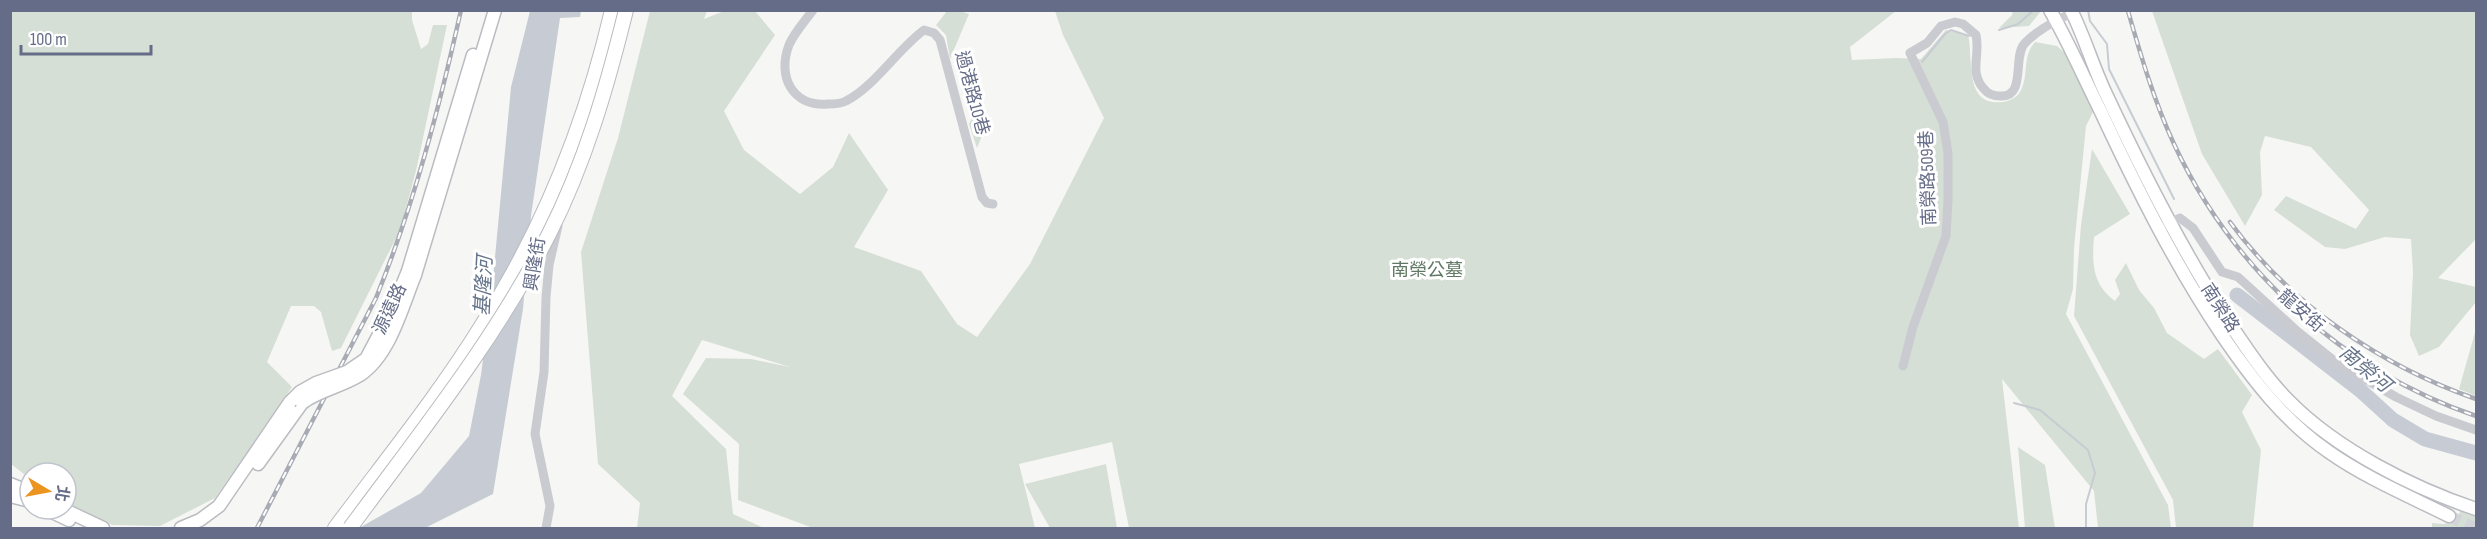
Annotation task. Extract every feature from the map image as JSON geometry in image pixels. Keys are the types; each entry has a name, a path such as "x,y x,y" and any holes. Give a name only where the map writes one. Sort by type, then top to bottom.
{"highway":[{"path":"335,528 465,352 528,246 566,162 604,44 612,10"},
{"path":"350,528 475,357 512,300 549,233 582,161 602,102 626,10"}],"main road":[{"name":"源遠路","path":"412,273 486,10"},
{"name":"源遠路","path":"200,528 228,509 296,403 300,392 316,383 347,372 366,359 412,273 495,10"},
{"name":"南榮路","path":"2072,11 2091,53 2100,81 2194,293 2261,390 2301,429 2328,451 2356,469 2449,516"},
{"name":"南榮路","path":"2053,16 2164,227 2239,338 2289,401 2308,418 2361,456 2411,482 2476,509"},
{"name":"源遠路","path":"181,528 200,520 219,506 296,403"},
{"path":"78,516 103,528"},
{"path":"71,521 86,528"}],"street":[{"name":"興隆街","path":"546,528 550,506 535,434 544,372 549,266 557,228 618,10"},
{"name":"過港路10巷","path":"813,10 789,44 786,62 789,86 802,100 812,104 844,102 862,89 908,42 924,30 934,33 940,40 982,197 987,203 993,204"},
{"name":"南榮路509巷","path":"1903,366 1913,327 1946,236 1948,200 1948,153 1943,122 1910,53 1927,43 1941,26 1955,22 1964,24 1976,35 1976,72 1980,84 1986,92 2004,97 2016,87 2020,50 2024,43 2053,16 2072,11"},
{"name":"龍安街","path":"2164,227 2180,218 2193,228 2222,272 2238,277 2297,331 2337,363 2396,397 2436,416 2476,430"}],"green space":[{"path":"2042,10 2029,26 1999,28 2013,11"},
{"path":"10,11 412,11 412,20 421,49 428,44 433,25 447,25 416,171 400,230 341,348 332,351 321,312 314,306 291,306 267,362 292,387 215,498 160,526 112,525 78,508 78,461 18,461 18,470 11,464"},
{"name":"南榮公墓","path":"650,11 707,11 704,19 724,11 755,11 775,35 724,111 744,150 800,194 833,167 849,133 888,190 854,247 921,271 957,324 977,337 1030,264 1104,118 1063,35 1055,11 1896,11 1850,47 1852,60 1921,59 1946,30 1968,35 1971,68 1976,89 1990,102 2008,101 2018,95 2025,78 2028,53 2035,42 2057,46 2068,56 2095,108 2086,126 2074,248 2073,289 2066,314 2168,505 2171,528 2098,528 2094,491 2002,379 2019,528 1129,528 1112,442 1019,464 1035,528 813,528 738,500 739,444 683,394 706,358 751,359 790,367 702,340 672,396 726,449 733,514 764,528 637,528 640,503 598,464 581,252 618,138"},
{"path":"947,11 969,14 950,59 946,35 936,25"},
{"path":"2152,11 2476,11 2476,239 2438,278 2476,287 2476,302 2439,347 2419,356 2410,335 2413,272 2411,239 2385,237 2345,249 2325,247 2274,210 2286,196 2356,229 2369,210 2311,147 2265,136 2260,152 2262,195 2245,226 2202,154"},
{"path":"973,116 987,124 977,148 969,124"},
{"path":"2092,149 2130,214 2094,237 2095,272 2102,287 2115,301 2120,294 2115,280 2126,263 2139,290 2154,308 2167,333 2204,359 2218,349 2252,395 2242,412 2261,450 2253,528 2176,528 2173,500 2074,316 2081,225"},
{"path":"2476,329 2476,396 2459,389"},
{"path":"2018,447 2045,465 2055,528 2025,528"},
{"path":"1106,464 1117,528 1050,528 1025,484"},
{"path":"2460,511 2476,516 2476,528 2432,528 2432,523 2444,524 2458,519"}],"shaded area":[{"path":"530,11 581,11 580,17 560,18 531,216 523,309 493,494 425,528 359,528 421,493 469,436 481,375 492,289 511,87"}],"waterway":[{"name":"南榮河","path":"1999,30 2018,24 2034,10"},
{"name":"南榮河","path":"2088,10 2090,21 2107,44 2109,69 2174,199"},
{"name":"南榮河","path":"1922,62 1951,30 1969,36"},
{"name":"南榮河","path":"2237,295 2360,390 2393,420 2425,439 2476,453"},
{"name":"南榮河","path":"2014,403 2040,410 2088,450 2095,473 2086,504 2086,528"}],"tunnel":[{"path":"2449,516 2474,528"}],"railway":[{"path":"257,528 376,298 390,263 424,156 461,10"},
{"path":"2128,11 2154,95 2174,144 2199,190 2228,234 2261,274 2298,311 2338,344 2381,372 2428,397 2476,416"},
{"path":"2230,222 2280,280 2340,329 2406,369 2476,399"}],"water label":[{"name":"基隆河","path":"484,286"}]}
